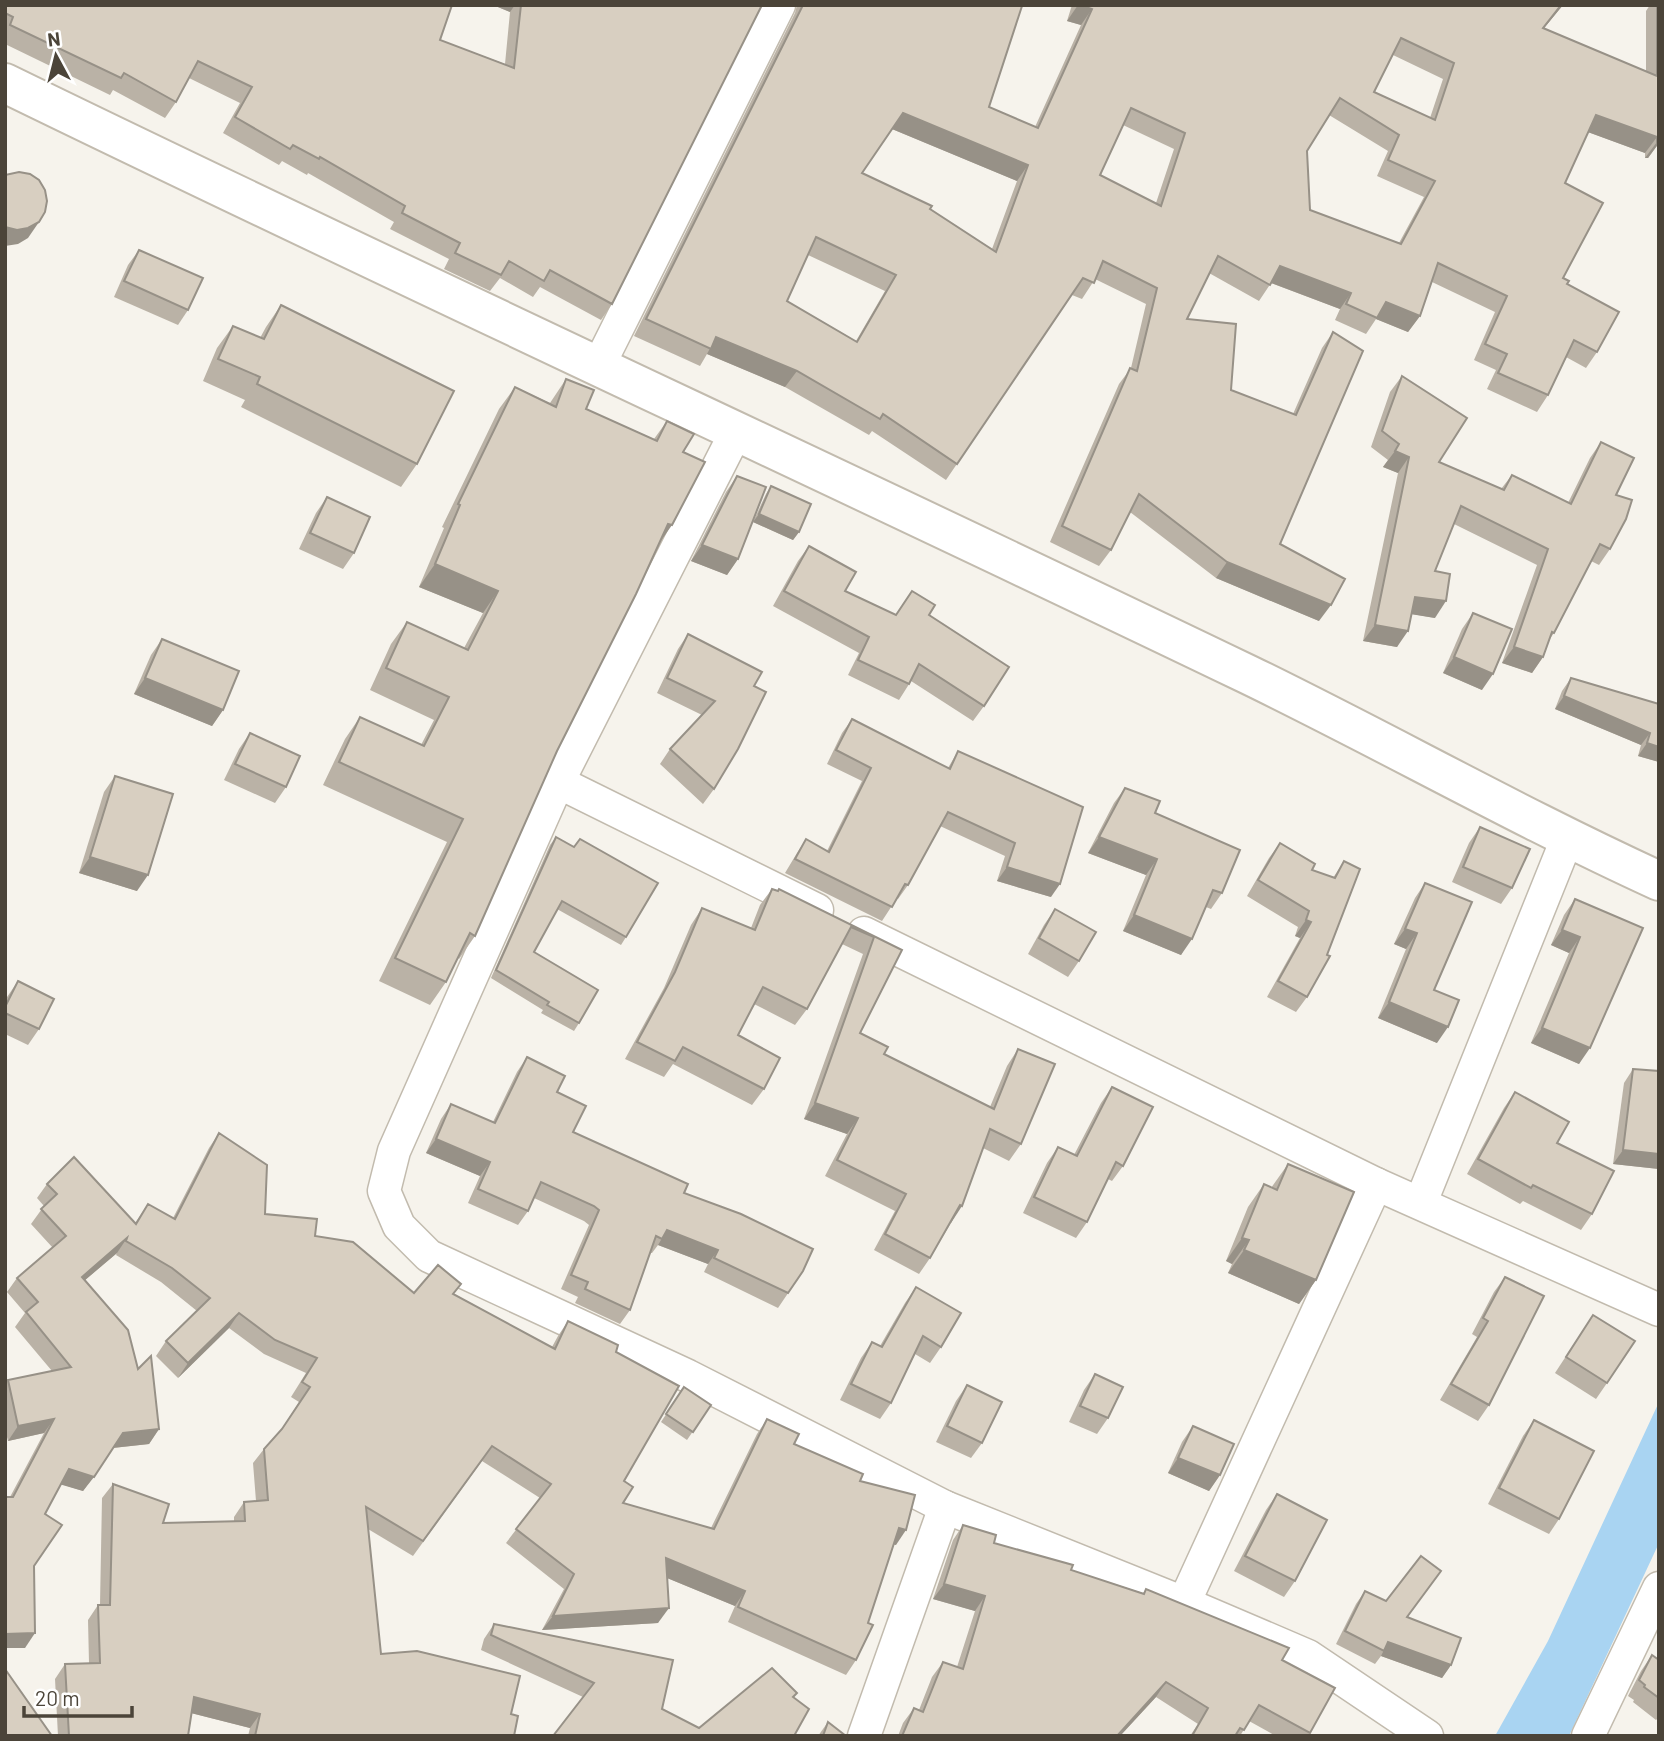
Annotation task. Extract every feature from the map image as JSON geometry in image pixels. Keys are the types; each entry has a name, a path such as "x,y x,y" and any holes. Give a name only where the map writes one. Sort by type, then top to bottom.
{"street":[{"path":"598,367 779,5"},
{"path":"5,83 248,202 1252,677 1567,839 1659,881"},
{"path":"736,432 558,782 394,1151 384,1191 399,1226 429,1255 688,1376 945,1507 1308,1656 1427,1736"},
{"path":"558,782 1376,1184 1659,1311"},
{"path":"1420,1202 1567,839"},
{"path":"1184,1603 1376,1184"},
{"path":"864,1736 945,1507"},
{"path":"1588,1736 1659,1588"}],"water":[{"path":"1659,1402 1659,1543 1569,1736 1495,1736 1548,1641"}],"building":[{"path":"5,5 452,5 440,40 514,68 521,5 762,5 612,304 550,270 544,281 509,261 501,275 455,253 460,243 402,213 405,206 320,157 319,159 293,145 290,149 235,117 252,87 198,61 176,102 124,73 121,78 10,25 13,17 5,13"},
{"path":"803,5 1022,6 989,107 1038,128 1092,9 1080,5 1561,5 1543,28 1657,76 1659,5 1659,142 1657,137 1596,115 1565,183 1603,203 1563,278 1569,281 1567,284 1619,312 1597,352 1574,340 1548,395 1498,373 1507,354 1485,344 1507,296 1438,263 1420,316 1386,302 1377,318 1346,304 1351,293 1280,266 1270,285 1218,256 1187,319 1236,324 1231,390 1296,415 1333,332 1363,351 1280,544 1345,579 1331,605 1227,562 1139,494 1111,550 1062,526 1130,368 1137,371 1157,288 1103,261 1094,283 1083,278 957,464 883,414 880,419 797,371 716,337 711,349 646,319","holes":["1401,38 1454,63 1435,120 1374,92","1340,98 1399,135 1388,160 1435,181 1401,244 1310,210 1307,151","1131,108 1185,133 1161,206 1100,175","903,113 1028,165 996,252 930,209 932,206 862,173","816,237 896,275 857,342 787,301"]},
{"path":"19,172 30,174 39,180 47,201 39,222 17,230 5,227 5,175"},
{"path":"139,250 203,278 188,310 124,281"},
{"path":"281,305 454,391 417,464 257,384 260,377 218,359 233,326 264,339"},
{"path":"1402,376 1467,418 1439,462 1504,490 1512,475 1571,504 1601,442 1634,458 1616,495 1632,500 1626,519 1610,549 1600,544 1554,633 1552,632 1543,657 1514,647 1548,549 1461,506 1435,571 1450,574 1446,601 1415,597 1408,631 1375,625 1409,457 1395,451 1399,444 1382,431"},
{"path":"566,379 594,390 586,409 657,441 667,421 694,434 683,452 705,462 672,525 668,524 557,751 475,936 470,933 446,982 395,958 463,819 339,762 360,717 424,746 449,697 386,668 407,622 468,650 498,591 435,564 460,505 458,504 515,387 556,407"},
{"path":"737,476 766,487 738,559 702,545"},
{"path":"771,486 811,504 799,532 759,514"},
{"path":"327,497 370,517 354,553 310,533"},
{"path":"809,546 856,572 845,591 896,615 912,591 935,605 929,615 1009,667 984,706 919,664 909,684 858,660 869,637 784,591"},
{"path":"1473,613 1512,629 1493,674 1454,657"},
{"path":"688,634 762,672 754,686 766,692 738,749 714,789 670,749 715,701 667,678"},
{"path":"162,639 239,671 223,710 145,678"},
{"path":"1571,678 1659,704 1659,747 1647,743 1650,733 1564,696"},
{"path":"852,719 950,769 958,751 1083,807 1060,884 1007,867 1015,843 948,812 908,885 905,884 892,907 795,859 806,839 829,852 871,768 836,750"},
{"path":"250,733 300,756 286,787 235,764"},
{"path":"115,776 173,794 148,875 90,857"},
{"path":"1125,788 1160,801 1155,813 1240,850 1222,893 1213,890 1192,939 1134,915 1157,859 1099,837"},
{"path":"1480,827 1530,849 1512,888 1463,867"},
{"path":"556,837 574,847 580,839 658,883 626,937 562,901 534,952 598,990 579,1023 496,970"},
{"path":"1280,843 1315,864 1312,870 1335,878 1344,861 1360,869 1327,955 1330,956 1307,997 1278,981 1311,922 1306,920 1309,911 1258,880"},
{"path":"1425,883 1472,902 1434,990 1459,1000 1448,1027 1389,1002 1417,933 1405,929"},
{"path":"772,889 779,889 902,950 860,1033 888,1047 884,1054 994,1109 1018,1049 1055,1064 1021,1144 990,1129 962,1206 960,1205 930,1258 885,1234 906,1194 837,1160 858,1118 815,1103 874,937 851,927 807,1009 763,987 738,1035 780,1058 764,1089 683,1047 675,1061 637,1042 675,972 702,908 755,930"},
{"path":"1575,899 1643,928 1590,1048 1542,1028 1580,937 1562,930"},
{"path":"1055,909 1096,932 1079,961 1039,938"},
{"path":"18,981 54,999 39,1029 5,1013 5,1007"},
{"path":"527,1057 565,1076 557,1092 586,1106 573,1132 688,1184 684,1193 741,1214 813,1249 803,1271 788,1293 714,1258 718,1250 667,1230 662,1239 656,1236 630,1310 585,1289 588,1282 571,1275 599,1210 541,1182 528,1211 478,1189 490,1162 436,1139 451,1104 495,1123"},
{"path":"1633,1069 1659,1071 1659,1154 1623,1150"},
{"path":"1112,1087 1153,1107 1123,1166 1116,1162 1087,1222 1034,1197 1058,1147 1077,1156"},
{"path":"1515,1092 1569,1122 1557,1143 1614,1171 1592,1214 1533,1185 1531,1188 1478,1159"},
{"path":"219,1133 267,1165 265,1214 317,1219 315,1236 353,1242 414,1293 438,1265 461,1284 453,1294 555,1349 568,1321 618,1345 616,1352 679,1386 624,1481 633,1487 623,1503 714,1529 767,1419 799,1434 794,1444 863,1474 860,1481 915,1495 906,1530 899,1528 868,1623 873,1625 856,1660 738,1607 745,1591 666,1558 669,1608 553,1616 574,1574 516,1529 551,1484 492,1446 423,1541 366,1507 381,1654 417,1651 520,1676 511,1714 518,1716 514,1736 255,1736 260,1714 194,1697 188,1736 69,1736 65,1664 100,1663 98,1605 110,1605 113,1484 169,1504 163,1523 245,1521 244,1502 268,1500 264,1449 282,1429 310,1387 302,1382 317,1358 275,1340 239,1313 188,1363 166,1341 210,1298 172,1268 126,1241 127,1238 82,1277 128,1330 138,1369 151,1356 159,1429 123,1433 94,1477 69,1469 45,1514 62,1525 34,1566 35,1633 5,1634 5,1497 13,1497 54,1419 18,1426 8,1380 71,1367 26,1312 38,1302 17,1278 66,1236 41,1209 57,1194 47,1184 74,1157 136,1224 148,1204 175,1219"},
{"path":"1288,1164 1354,1192 1316,1280 1244,1250 1249,1240 1242,1238 1264,1184 1277,1190"},
{"path":"1505,1277 1544,1296 1489,1405 1451,1384 1488,1321 1483,1318"},
{"path":"916,1287 961,1313 941,1347 923,1336 891,1403 851,1384 872,1342 882,1347"},
{"path":"1593,1315 1635,1341 1607,1383 1566,1357"},
{"path":"1095,1374 1123,1387 1108,1418 1080,1406"},
{"path":"967,1385 1002,1402 982,1443 947,1426"},
{"path":"684,1387 711,1405 693,1432 666,1414"},
{"path":"1534,1420 1594,1451 1559,1519 1499,1488"},
{"path":"1193,1426 1234,1444 1220,1475 1178,1458"},
{"path":"1277,1494 1327,1520 1295,1581 1245,1556"},
{"path":"963,1525 996,1535 994,1543 1073,1565 1071,1570 1144,1594 1146,1589 1289,1648 1282,1660 1335,1688 1310,1733 1259,1705 1244,1730 1240,1728 1235,1736 1192,1736 1208,1708 1166,1682 1117,1736 902,1736 914,1708 923,1712 943,1662 963,1669 985,1596 944,1584"},
{"path":"1421,1556 1441,1571 1407,1617 1461,1638 1451,1665 1388,1642 1384,1651 1345,1631 1365,1591 1386,1601"},
{"path":"494,1624 673,1660 662,1709 699,1728 772,1668 797,1693 793,1697 809,1709 794,1736 553,1736 594,1683 491,1635"},
{"path":"1652,1655 1659,1660 1659,1698 1639,1680"},
{"path":"5,1669 52,1736 5,1736"},
{"path":"828,1722 846,1736 823,1736"}]}
